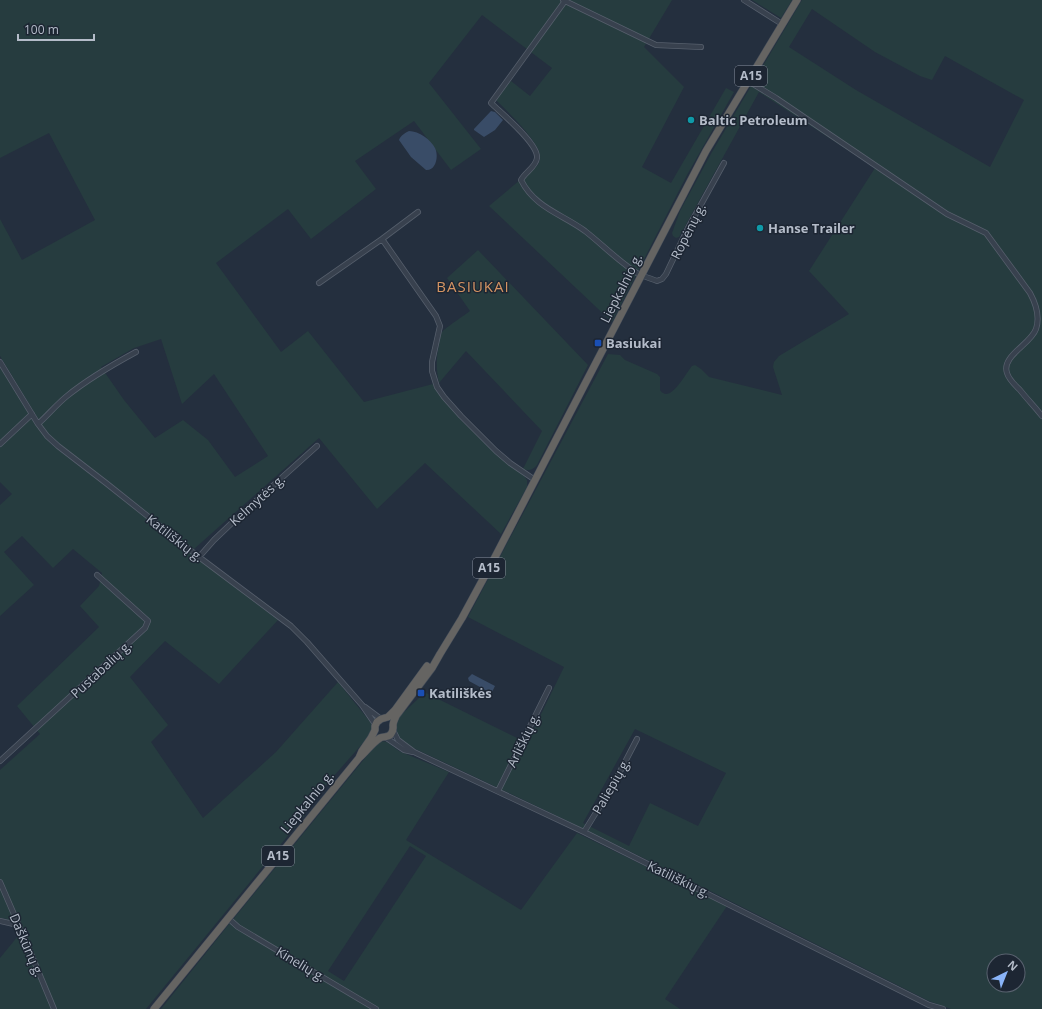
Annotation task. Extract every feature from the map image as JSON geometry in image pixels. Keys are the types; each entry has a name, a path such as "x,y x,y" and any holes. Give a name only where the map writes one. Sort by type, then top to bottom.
{"highway":[{"name":"Liepkalnio g.","path":"228,918 359,758 375,742 391,734 396,716 432,668 477,591 706,151 797,0"},
{"name":"Liepkalnio g.","path":"359,758 379,723 392,714 432,660 440,654"},
{"path":"384,737 378,735 379,723 390,720 393,727"},
{"name":"A15","path":"154,1009 228,918"}],"street":[{"path":"744,0 782,24"},
{"path":"641,275 626,265 574,223 554,214 534,198 523,185 521,180 537,158 535,148 526,136 491,103 564,1 656,45 701,47"},
{"path":"748,81 776,98 947,214 981,229 986,233 1030,293 1034,301 1037,321 1036,328 1033,334 1008,360 1006,369 1010,380 1042,416"},
{"name":"Ropėnų g.","path":"641,275 658,282 666,274 688,228 724,163"},
{"path":"319,283 418,212"},
{"path":"382,239 436,316 440,326 432,362 432,371 437,387 461,416 490,446 510,463 535,480"},
{"path":"38,424 76,389 102,371 136,352"},
{"name":"Katiliškių g.","path":"0,362 47,436 199,557 291,626 379,723"},
{"path":"0,444 32,414"},
{"name":"Kelmytės g.","path":"199,557 236,518 316,446"},
{"name":"Pustabalių g.","path":"0,761 145,628 148,621 97,575"},
{"name":"Arliškių g.","path":"498,791 549,688"},
{"name":"Katiliškių g.","path":"362,705 379,723"},
{"name":"Katiliškių g.","path":"393,727 398,740 414,752 584,832 929,1004 943,1009"},
{"name":"Katiliškių g.","path":"384,737 404,750 414,752"},
{"name":"Paliepių g.","path":"584,832 637,739"},
{"name":"Daškūnų g.","path":"0,882 54,1009"},
{"name":"Kinelių g.","path":"228,918 238,927 376,1009"},
{"path":"0,921 18,925"}],"green space":[{"path":"0,0 672,0 644,47 684,87 642,167 671,183 726,88 734,92 687,175 612,322 489,206 538,165 540,159 539,152 532,140 496,100 511,81 530,96 552,68 482,15 429,83 481,149 451,170 414,121 355,161 376,189 311,239 288,209 216,263 281,352 308,331 364,402 433,384 462,421 527,480 527,487 501,534 425,463 377,509 319,438 194,549 53,439 43,427 0,356 0,219 22,260 95,220 49,133 0,158","holes":["161,339 182,404 214,374 268,456 235,477 208,440 183,420 155,438 124,400 101,367 134,348"]},
{"path":"752,0 792,0 781,18"},
{"path":"802,0 1042,0 1042,1009 951,1009 929,1001 605,839 409,746 398,736 398,719 424,692 527,743 564,667 468,617 608,354 620,355 625,360 657,374 660,377 660,390 665,394 669,394 676,388 692,366 695,365 709,377 782,395 773,367 774,362 779,356 849,314 809,271 875,168 759,92 679,237 676,238 672,233 680,211 712,152","holes":["812,9 875,52 920,76 932,80 945,56 1024,100 990,167 856,90 789,47","635,729 726,773 698,826 650,803 629,846 583,823"]},
{"path":"478,250 588,365 537,465 531,470 523,469 542,431 466,351 439,383 437,359 441,334 470,311 447,278"},
{"path":"0,367 37,427 51,444 278,620 219,684 165,641 130,677 168,725 151,742 203,818 276,752 338,682 372,726 370,735 315,796 304,816 146,1009 0,1009 0,958 18,936 7,919 0,918 0,770 40,734 17,706 99,627 80,606 99,586 102,573 73,549 53,568 22,536 4,552 34,585 0,616 0,505 12,494 0,482"},
{"path":"381,741 387,742 399,751 449,772 406,840 521,910 577,833 727,906 665,999 680,1009 161,1009 370,752","holes":["410,846 426,856 344,981 328,971"]}],"water":[{"path":"491,111 495,112 503,120 495,130 484,137 474,129"},
{"path":"409,131 421,134 428,139 435,148 437,159 434,166 429,170 426,170 411,157 399,140 402,135"},
{"path":"472,674 495,686 492,692 489,692 469,681 468,678"}],"place":[{"name":"Baltic Petroleum","path":"691,120"},
{"name":"Hanse Trailer","path":"760,228"},
{"name":"Basiukai","path":"598,343"},
{"name":"Katiliškės","path":"421,693"}],"district":[{"name":"BASIUKAI","path":"473,287"}]}
